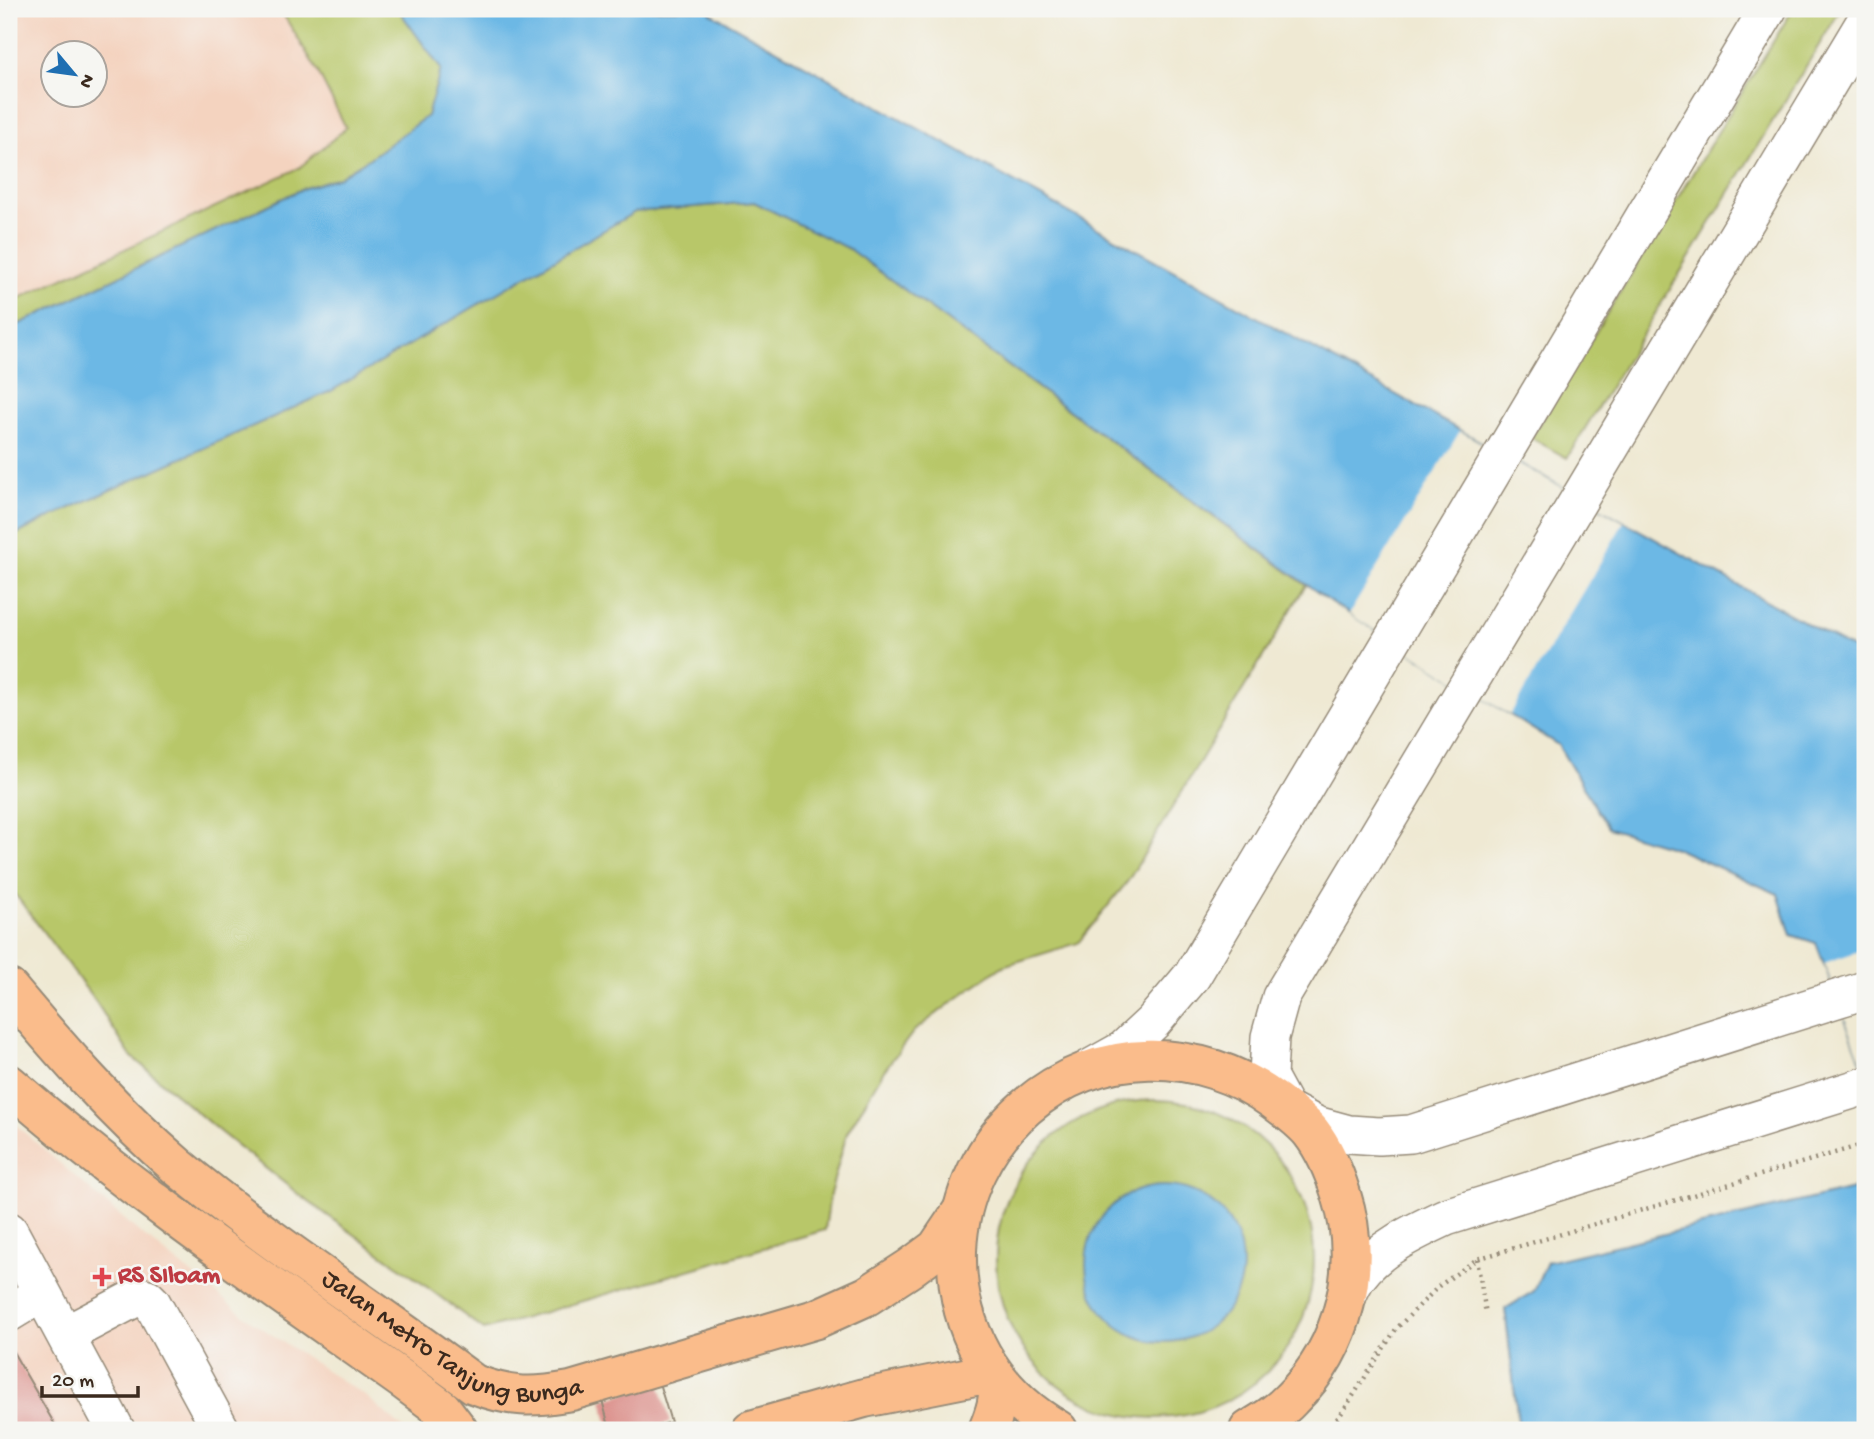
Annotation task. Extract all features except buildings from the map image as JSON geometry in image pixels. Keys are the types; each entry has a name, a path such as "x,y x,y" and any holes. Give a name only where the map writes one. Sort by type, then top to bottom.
{"main road":[{"name":"Jalan Metro Tanjung Bunga","path":"9,989 50,1039 176,1166 474,1384 499,1393 526,1396 571,1391 816,1319 867,1296 910,1268 937,1248 962,1211"},
{"path":"1058,1430 1014,1398 998,1380 984,1359 970,1329 960,1299 957,1267 957,1239 962,1211 982,1160 998,1137 1038,1098 1087,1071 1140,1059 1204,1065 1260,1089 1310,1131 1325,1154 1346,1209 1351,1260 1348,1295 1338,1327 1310,1378 1291,1400 1249,1430"},
{"name":"Jalan Metro Tanjung Bunga","path":"9,1084 50,1120 180,1221 407,1382 450,1420 473,1430"},
{"path":"751,1430 864,1398 975,1376 988,1376 998,1380"},
{"path":"988,1430 1000,1393 998,1380"}],"street":[{"path":"1087,1071 1123,1050 1153,1022 1192,976 1768,9"},
{"path":"1865,22 1281,997 1269,1037 1268,1076 1286,1109 1316,1125 1349,1134 1412,1134 1865,990"},
{"path":"1348,1295 1359,1275 1394,1244 1446,1217 1849,1091"},
{"path":"9,1231 116,1430"},
{"path":"9,1313 42,1293"},
{"path":"65,1335 139,1296 147,1298 220,1430"}],"path":[{"path":"1328,1430 1396,1329 1440,1286 1477,1259 1865,1144"},
{"path":"1477,1259 1486,1314"}],"shaded area":[{"path":"9,9 373,9 387,131 9,323"},
{"name":"RS SIloam","path":"9,1119 140,1233 251,1321 368,1398 405,1430 9,1430"}],"green space":[{"path":"280,9 398,9 441,69 427,116 339,177 302,189 9,329 9,303 299,168 346,128 317,70"},
{"path":"1793,9 1841,9 1567,458 1531,438"},
{"path":"754,202 849,249 1306,585 1128,881 1078,943 1003,966 914,1031 883,1072 847,1133 830,1194 825,1230 484,1330 302,1197 130,1055 96,1002 9,886 9,538 331,391 635,212"},
{"path":"1139,1100 1171,1100 1201,1106 1230,1118 1268,1146 1288,1170 1302,1198 1314,1243 1314,1275 1302,1320 1288,1348 1268,1372 1244,1392 1201,1412 1171,1418 1139,1418 1109,1412 1066,1392 1042,1372 1022,1348 1002,1305 996,1275 996,1243 1002,1213 1022,1170 1042,1146 1066,1126 1109,1106"}],"water":[{"path":"398,9 708,9 1865,656 1865,1071 1816,943 1791,935 1778,894 1675,848 1608,828 1558,745 1332,603 849,249 754,202 635,212 331,391 9,538 9,329 302,189 339,177 427,116 441,69"},
{"path":"1164,1186 1194,1192 1219,1209 1236,1234 1242,1264 1236,1294 1219,1319 1194,1336 1164,1342 1134,1336 1109,1319 1092,1294 1086,1264 1092,1234 1109,1209 1134,1192"},
{"path":"1865,1186 1865,1430 1519,1430 1505,1309 1534,1291 1547,1262"}],"pier":[{"path":"1460,431 1624,522 1510,715 1349,614"},
{"path":"1865,949 1865,1071 1824,963"}],"place":[{"name":"RS SIloam","path":"102,1277"}]}
